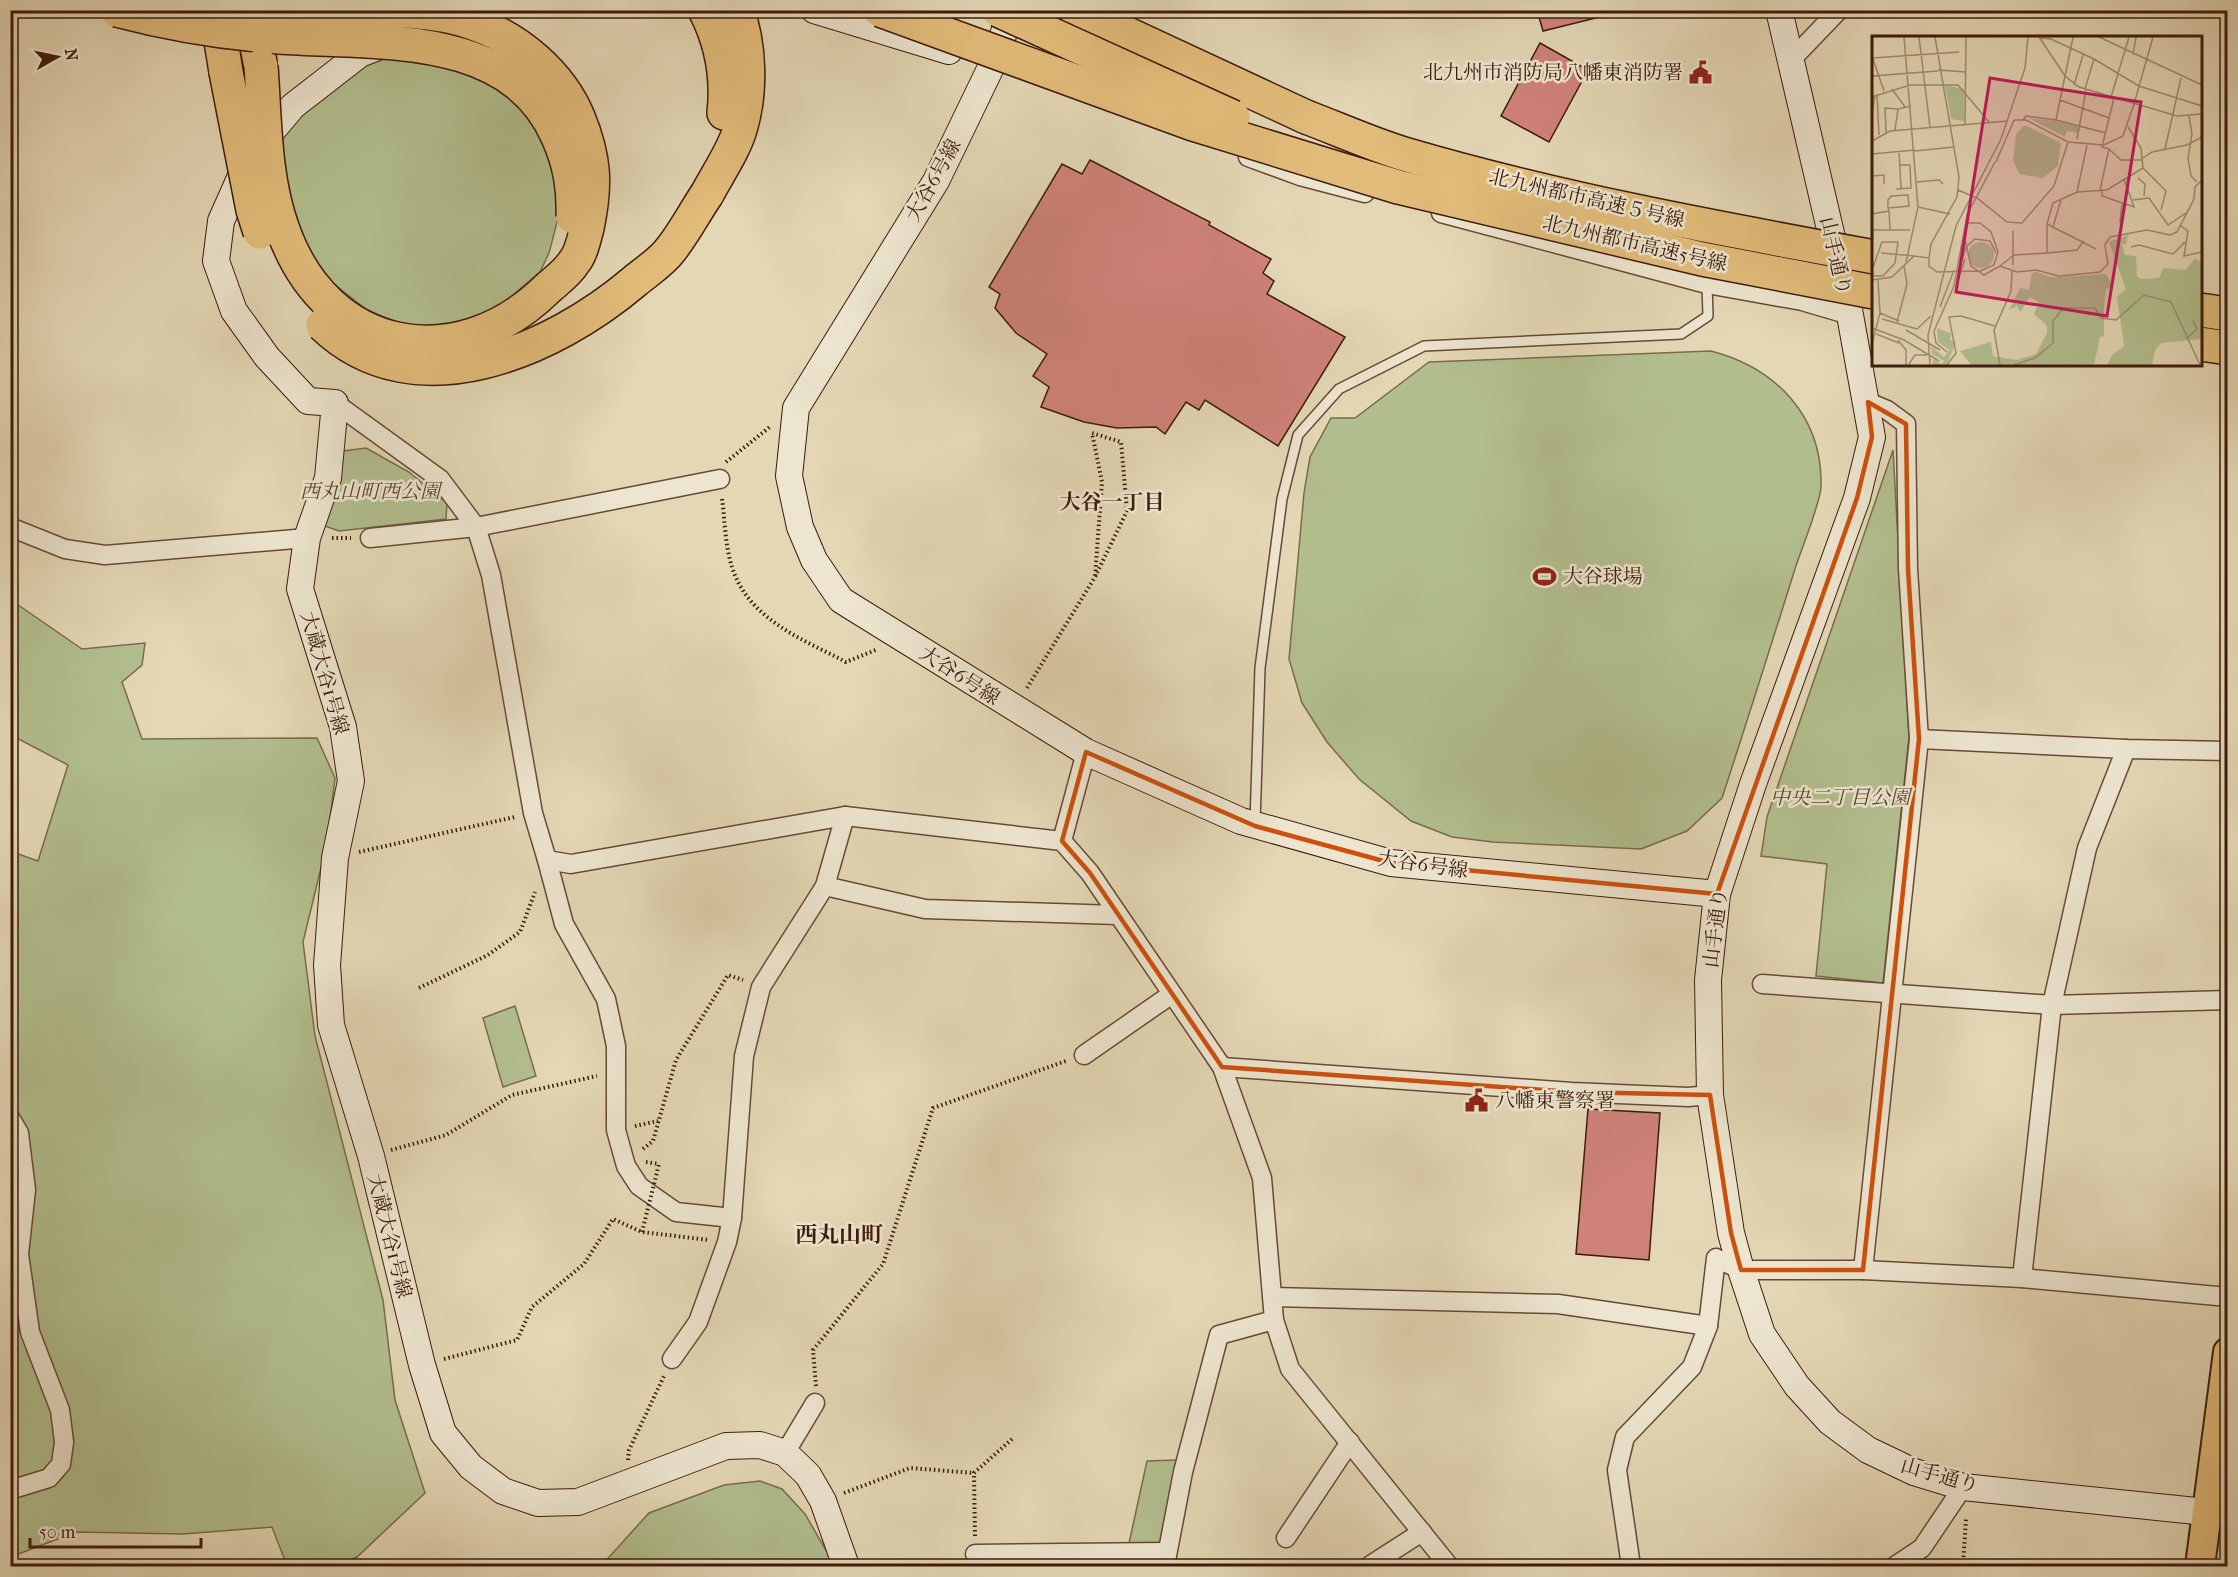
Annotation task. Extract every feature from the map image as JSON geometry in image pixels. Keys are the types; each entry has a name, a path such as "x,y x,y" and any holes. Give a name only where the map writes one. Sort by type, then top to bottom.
{"highway":[{"path":"117,10 235,32 372,41 452,51 490,65 524,87 549,117 564,152 574,188 572,229 534,302"},
{"path":"216,10 252,210 263,243 281,276 304,307 335,337 367,356 400,366 442,368 482,363 538,345 584,320 667,254 707,194 741,128 746,95 747,54 737,10"},
{"path":"250,10 261,66 268,168 273,198 284,232 297,261 315,288 350,322 379,335 408,341 458,341 495,327 534,302 575,262 585,237 594,197 589,143 572,103 548,70 508,39 476,23 449,15 272,10"},
{"path":"705,10 722,57 726,91 724,119 707,194"},
{"path":"880,10 1193,124 1398,187"},
{"path":"998,10 1277,136 1398,187"},
{"name":"北九州都市高速５号線","path":"1076,10 1306,117 1402,153 1504,180 1639,211 1872,257"},
{"name":"北九州都市高速5号線","path":"1398,187 1702,259 1872,292"},
{"path":"2202,310 2228,314"},
{"path":"2202,344 2228,348"}],"main road":[{"path":"2200,1566 2217,1513 2228,1352"}],"street":[{"path":"489,10 429,27 360,54 293,106 249,158 221,221 216,261 234,311 267,357 308,401 335,403 440,479 476,527 491,575 533,813 564,924 606,999 616,1046 614,1071 616,1130 626,1166 639,1186 676,1212 732,1218"},
{"path":"814,10 993,63 1300,176 1707,284 1802,301 1850,315"},
{"name":"大谷6号線","path":"1012,10 993,63 936,181 796,408 789,476 800,527 814,560 841,600 1013,709 1086,752 1255,826 1391,863 1717,894"},
{"name":"山手通り","path":"1779,10 1850,315 1868,402 1872,437 1857,498 1753,784 1717,894 1708,980 1707,1032 1710,1095 1731,1233 1741,1270 1762,1334 1797,1386 1830,1422 1868,1450 1914,1472 1963,1487 2217,1513"},
{"path":"1791,60 1839,10"},
{"path":"1863,1270 1894,994 1919,739 1908,568 1906,424 1887,410 1868,402"},
{"name":"大蔵大谷1号線","path":"335,403 328,478 307,538 300,589 344,727 351,781 335,858 327,965 332,1025 371,1156 422,1365 443,1433 471,1467 503,1491 538,1503 578,1502 726,1446 760,1445 785,1453 808,1475 823,1502 846,1566"},
{"path":"370,538 476,527 720,479"},
{"path":"10,527 65,549 105,555 307,538"},
{"path":"1919,739 2126,749 2228,751"},
{"path":"2022,1278 2052,1005 2087,848 2126,749"},
{"path":"1062,841 1086,752"},
{"path":"547,860 571,864 845,816 1062,841 1090,873 1222,1067 1262,1178 1274,1320 1290,1369 1449,1566"},
{"path":"672,1359 698,1322 727,1242 732,1218 744,1056 761,987 825,886 845,816"},
{"path":"825,886 925,909 1117,915"},
{"path":"1762,984 2052,1005 2228,1000"},
{"path":"1084,1055 1172,994"},
{"path":"1222,1067 1572,1092 1710,1095"},
{"path":"10,1118 19,1133 26,1190 19,1254 30,1332 60,1410 64,1442 61,1464 49,1478 10,1490"},
{"path":"1631,1566 1617,1470 1625,1437 1692,1367 1708,1326 1716,1258 1741,1270 1863,1270 2022,1278 2228,1297"},
{"path":"1273,1297 1558,1304 1708,1326"},
{"path":"975,1554 1165,1559 1219,1335 1274,1320"},
{"path":"785,1453 815,1403"},
{"path":"1286,1538 1350,1442"},
{"path":"1895,1566 1922,1548 1963,1487"},
{"path":"1369,1566 1422,1533"}],"lane":[{"path":"1255,826 1260,668 1282,499 1298,435 1339,389 1424,346 1681,334 1708,316 1707,284"}],"path":[{"path":"766,430 727,459 720,479 732,568 754,607 783,629 846,662"},
{"path":"1013,709 1095,577 1127,511 1122,442 1092,433 1102,482 1095,577"},
{"path":"307,538 370,538"},
{"path":"335,858 533,813"},
{"path":"419,988 488,955 520,932 547,860"},
{"path":"642,1232 659,1164 643,1162 643,1146 653,1141 676,1060 728,975 761,987"},
{"path":"815,1403 813,1350 883,1264 933,1108 1084,1055"},
{"path":"371,1156 446,1135 512,1095 614,1071"},
{"path":"422,1365 517,1340 532,1307 584,1264 613,1219 642,1232 727,1242"},
{"path":"625,1484 629,1450 672,1359"},
{"path":"823,1502 910,1468 974,1473 1012,1439"},
{"path":"974,1473 975,1554"},
{"path":"1964,1566 1967,1515"}],"highlighted area":[{"path":"1868,402 1906,424 1908,569 1919,739 1863,1270 1741,1270 1731,1233 1710,1095 1572,1092 1222,1067 1090,873 1062,841 1086,752 1255,826 1391,863 1717,894 1857,498 1872,437"}],"green space":[{"path":"377,53 437,60 507,93 533,117 555,158 561,207 549,253 540,272 495,310 458,326 413,329 367,310 325,277 294,228 282,152 284,128"},
{"name":"大谷球場","path":"1711,351 1756,369 1791,399 1804,417 1814,438 1820,461 1821,487 1814,515 1722,798 1687,831 1641,849 1493,842 1452,837 1411,821 1359,779 1327,742 1302,703 1289,659 1304,493 1310,457 1331,418 1355,418 1429,362"},
{"name":"西丸山町西公園","path":"366,448 409,472 447,503 446,519 339,531 325,526 343,451"},
{"name":"中央二丁目公園","path":"1893,450 1909,737 1883,983 1816,976 1827,864 1761,856 1767,817"},
{"path":"11,600 82,649 145,643 142,665 122,682 142,739 317,738 335,778 327,843 303,942 315,1036 383,1300 395,1400 425,1493 357,1557 335,1566 287,1566 272,1527 183,1534 76,1532 11,1557 10,851 38,861 68,765 11,735"},
{"path":"515,1006 536,1076 503,1087 483,1018"},
{"path":"1177,1460 1160,1541 1158,1566 1124,1566 1147,1461"},
{"path":"760,1481 782,1489 805,1514 835,1566 601,1566 649,1513 724,1485"}],"building":[{"path":"1537,10 1599,10 1600,17 1543,31"},
{"path":"1540,43 1588,70 1549,142 1501,116"},
{"path":"1090,160 1210,222 1209,225 1271,259 1263,273 1274,281 1267,294 1345,337 1278,446 1205,400 1199,410 1186,402 1165,434 1156,427 1117,428 1084,422 1041,407 1049,387 1033,376 1047,354 1016,333 995,308 1000,294 989,287 1062,164 1082,174"},
{"path":"1588,1109 1660,1113 1649,1260 1576,1254"}],"place":[{"name":"北九州市消防局八幡東消防署","path":"1701,72"},
{"name":"大谷球場","path":"1545,576"},
{"name":"八幡東警察署","path":"1477,1100"}],"district":[{"name":"大谷一丁目","path":"1112,502"},
{"name":"西丸山町","path":"839,1234"}]}
